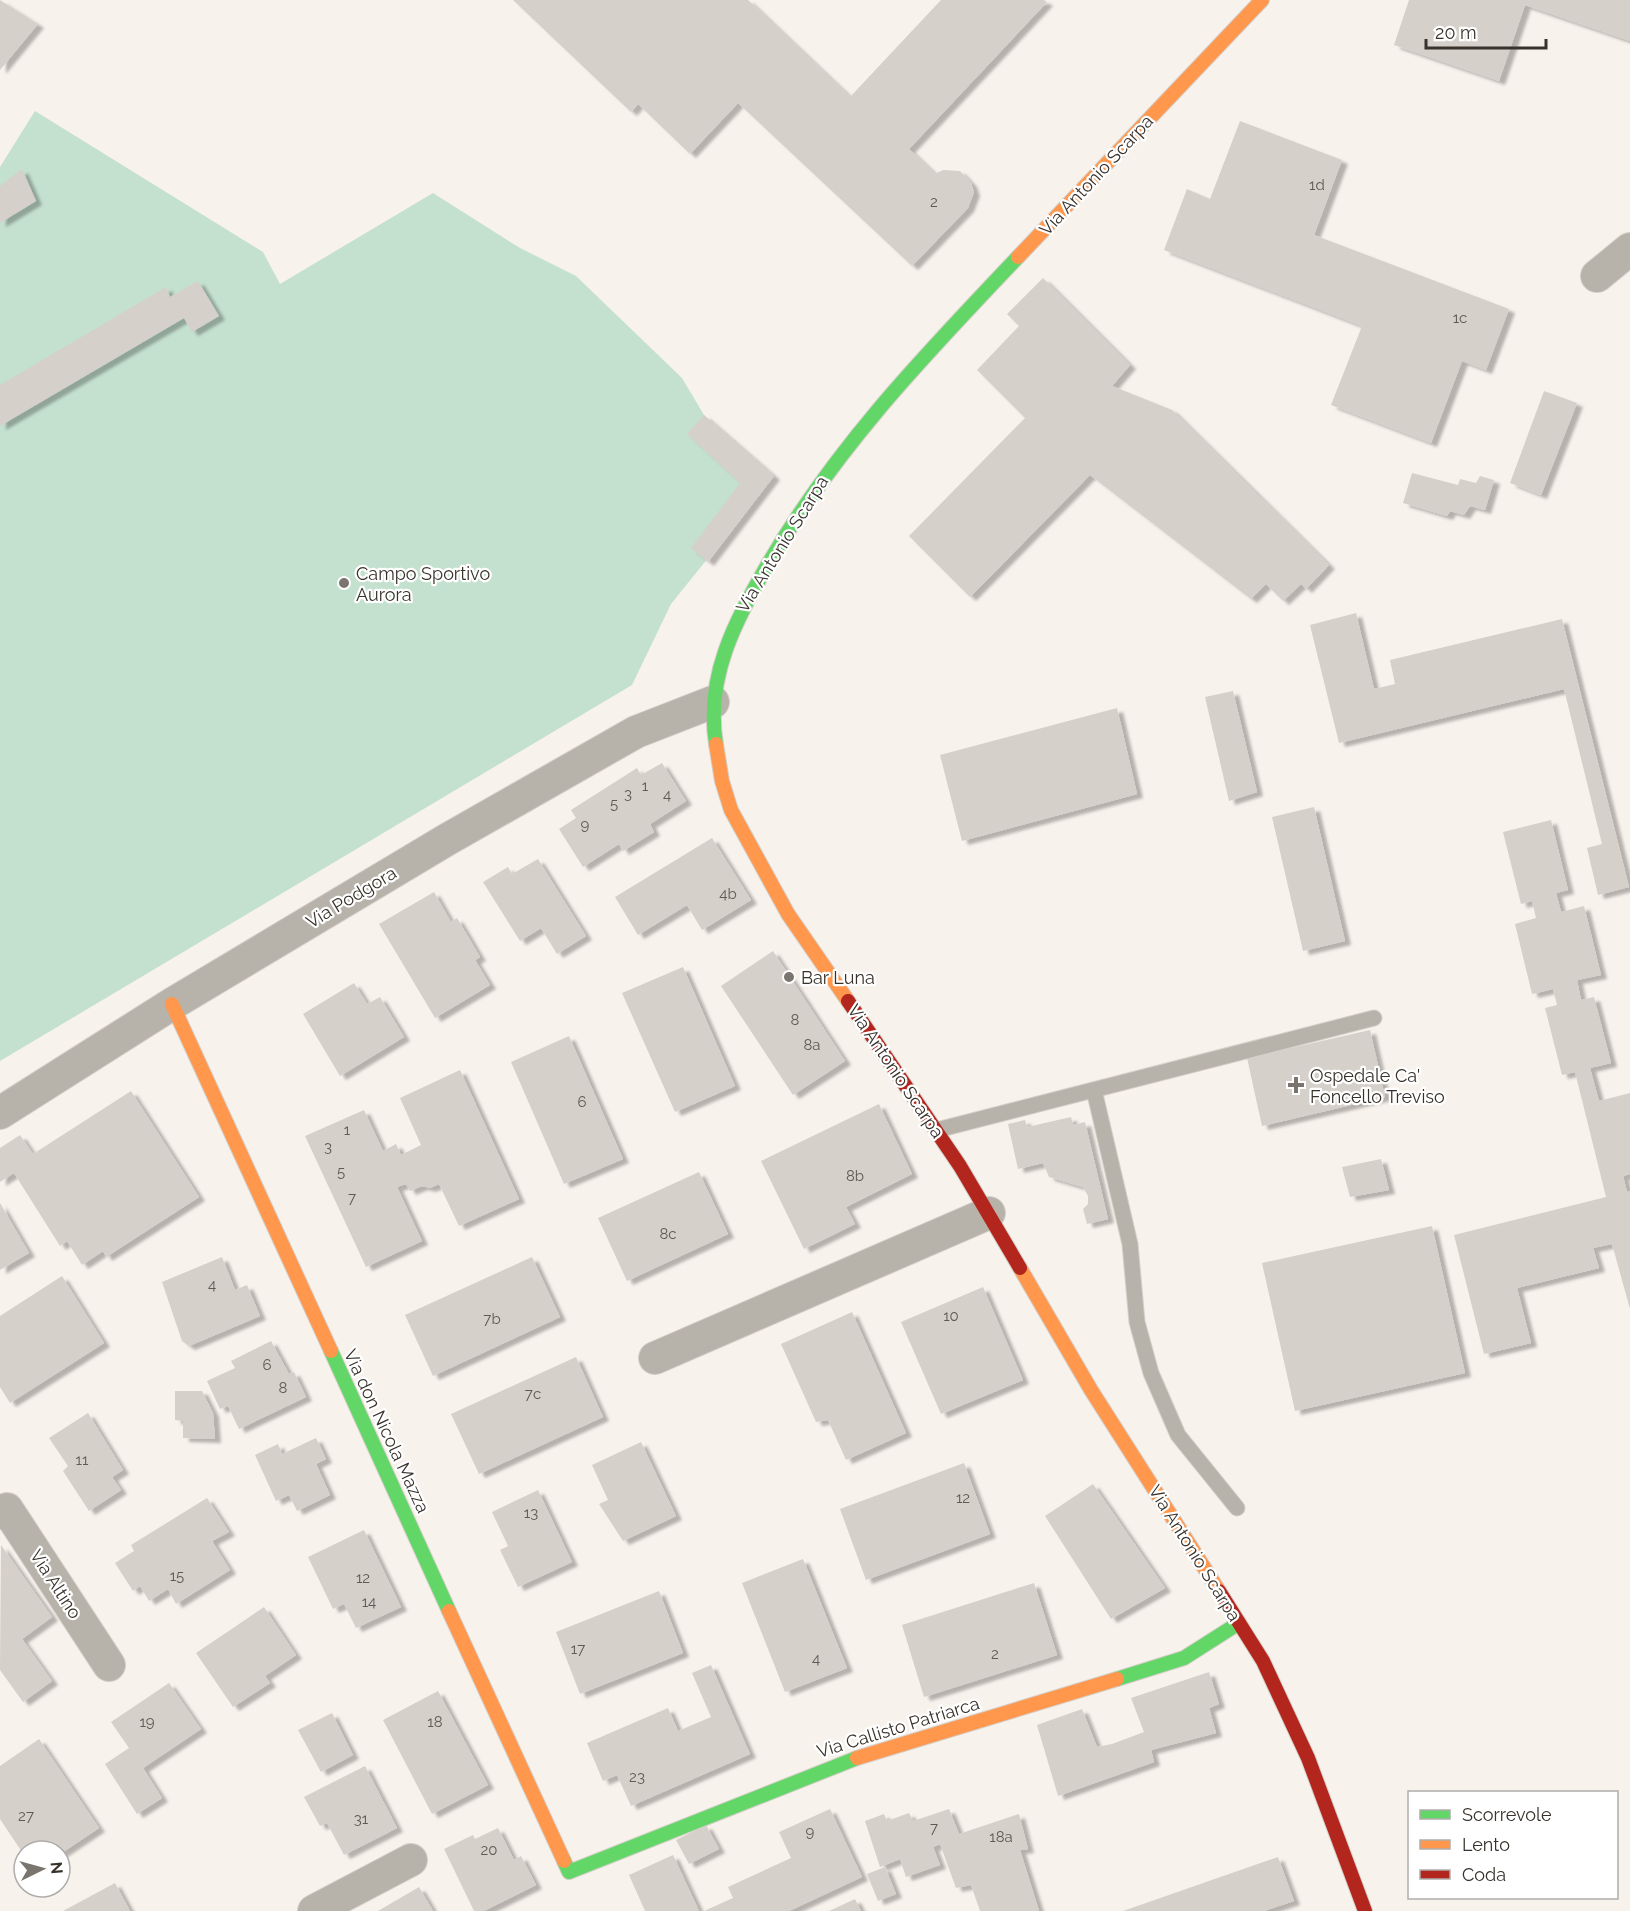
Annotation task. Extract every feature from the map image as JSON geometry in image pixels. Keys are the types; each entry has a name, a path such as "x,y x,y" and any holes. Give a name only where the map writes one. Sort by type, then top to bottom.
{"street":[{"name":"Via Antonio Scarpa","path":"1262,0 899,383 837,458 785,534 748,597 726,646 713,702 713,726 722,781 744,836 788,914 937,1130 989,1213 1091,1390 1263,1661 1308,1758 1365,1911"},
{"path":"1597,276 1630,249"},
{"name":"Via Podgora","path":"0,1113 172,1004 448,839 636,732 713,702"},
{"name":"Via don Nicola Mazza","path":"172,1004 569,1872"},
{"path":"655,1358 989,1213"},
{"name":"Via Altino","path":"0,1513 7,1509 109,1665"},
{"name":"Via Callisto Patriarca","path":"569,1872 835,1764 1184,1658 1239,1623"},
{"path":"314,1911 411,1860"}],"lane":[{"path":"937,1130 1374,1018"},
{"path":"1094,1090 1130,1244 1137,1322 1151,1373 1178,1435 1237,1508"}],"green space":[{"name":"Campo Sportivo Aurora","path":"35,111 263,252 280,284 433,193 520,248 576,276 682,378 704,415 774,476 671,604 632,685 0,1061 0,167"}],"building":[{"path":"0,0 38,24 0,70"},
{"path":"513,0 748,0 850,97 941,0 1044,0 1047,2 909,149 935,174 943,170 960,171 971,183 974,192 968,208 912,266 738,103 690,154 638,104 631,112"},
{"path":"1409,0 1630,0 1630,41 1525,5 1499,81 1394,45"},
{"path":"1240,121 1342,160 1314,235 1509,309 1486,370 1462,361 1431,443 1331,405 1362,326 1164,250 1187,189 1210,199"},
{"path":"22,169 36,201 0,223 0,186"},
{"path":"1043,278 1130,365 1112,386 1172,410 1329,565 1306,589 1301,584 1283,601 1266,584 1251,599 1090,475 970,597 909,536 1025,418 977,370 1019,326 1007,314"},
{"path":"198,281 219,316 192,332 184,318 0,426 0,385 166,287 170,297"},
{"path":"1544,391 1577,403 1541,495 1510,483"},
{"path":"704,415 774,476 708,562 691,548 740,483 687,434"},
{"path":"1412,473 1458,485 1460,479 1476,483 1480,476 1494,480 1485,510 1470,506 1464,515 1450,511 1447,516 1403,503"},
{"path":"1356,613 1374,689 1395,684 1390,660 1562,619 1629,887 1598,895 1587,848 1602,844 1564,689 1339,743 1310,625"},
{"path":"1233,691 1257,792 1229,801 1205,697"},
{"path":"1117,708 1137,794 962,841 940,755"},
{"path":"662,763 686,801 650,824 654,832 623,851 619,844 583,867 559,829 576,818 571,810 637,768 641,775"},
{"path":"1314,807 1345,941 1303,951 1272,817"},
{"path":"1551,820 1568,890 1556,893 1561,912 1584,906 1601,975 1577,980 1581,1000 1594,997 1611,1063 1590,1068 1599,1101 1630,1093 1630,1174 1623,1176 1627,1192 1630,1191 1630,1309 1612,1244 1593,1248 1599,1268 1517,1288 1531,1343 1484,1354 1454,1235 1606,1197 1575,1072 1562,1075 1545,1008 1557,1005 1553,989 1532,994 1515,924 1536,918 1532,901 1521,904 1503,832"},
{"path":"712,838 751,900 702,930 687,905 638,935 615,897"},
{"path":"538,859 586,936 557,954 541,928 520,941 483,882 508,867 512,874"},
{"path":"434,892 451,922 457,918 480,957 475,960 490,985 435,1018 379,924"},
{"path":"773,951 845,1061 793,1095 721,986"},
{"path":"683,967 735,1086 675,1112 622,993"},
{"path":"354,983 367,1004 380,997 404,1037 340,1076 303,1014"},
{"path":"1370,1030 1385,1097 1262,1126 1247,1058"},
{"path":"569,1036 623,1159 564,1184 511,1062"},
{"path":"460,1070 519,1199 459,1226 439,1184 430,1188 422,1186 410,1191 406,1184 397,1187 422,1241 366,1267 305,1136 364,1110 383,1151 396,1144 401,1155 421,1145 400,1098"},
{"path":"131,1091 199,1197 106,1257 103,1251 82,1265 67,1241 60,1246 14,1173 0,1182 0,1148 20,1135 33,1154"},
{"path":"879,1104 912,1174 846,1207 855,1224 804,1249 761,1161"},
{"path":"1071,1117 1073,1125 1085,1122 1108,1219 1087,1224 1083,1209 1088,1204 1088,1196 1083,1187 1049,1177 1043,1163 1018,1169 1008,1124 1025,1120 1027,1127"},
{"path":"1381,1159 1389,1190 1350,1197 1342,1167"},
{"path":"699,1172 728,1234 627,1281 598,1218"},
{"path":"0,1203 29,1253 0,1270"},
{"path":"1432,1226 1465,1373 1295,1411 1262,1263"},
{"path":"222,1257 235,1290 247,1285 260,1316 189,1346 182,1341 162,1282"},
{"path":"532,1257 560,1317 433,1376 405,1315"},
{"path":"62,1276 104,1343 10,1403 0,1387 0,1316"},
{"path":"983,1287 1023,1380 941,1414 901,1322"},
{"path":"852,1312 906,1433 846,1460 828,1420 816,1422 781,1344"},
{"path":"271,1341 289,1374 294,1372 306,1397 239,1429 228,1406 220,1409 207,1381 235,1368 231,1361"},
{"path":"576,1357 603,1417 479,1474 451,1414"},
{"path":"175,1391 202,1391 213,1413 215,1439 183,1438 183,1421 175,1420"},
{"path":"88,1413 123,1470 112,1477 121,1490 89,1511 63,1471 68,1466 49,1438"},
{"path":"316,1438 326,1459 316,1464 330,1495 297,1511 289,1495 276,1501 255,1455 278,1444 282,1454"},
{"path":"641,1442 676,1516 623,1541 599,1504 608,1500 592,1465"},
{"path":"964,1463 990,1534 866,1580 840,1509"},
{"path":"1093,1484 1165,1588 1111,1619 1045,1516"},
{"path":"538,1490 572,1562 518,1587 500,1550 508,1546 492,1512"},
{"path":"207,1498 229,1532 212,1541 230,1570 176,1604 168,1589 149,1601 140,1586 133,1591 115,1563 134,1551 131,1545"},
{"path":"364,1530 401,1607 356,1628 344,1604 333,1609 308,1557"},
{"path":"1,1545 52,1617 22,1639 52,1681 23,1702 0,1670"},
{"path":"803,1559 847,1668 785,1692 742,1583"},
{"path":"1034,1583 1057,1655 924,1697 902,1625"},
{"path":"659,1591 683,1653 580,1694 556,1632"},
{"path":"264,1607 296,1655 265,1676 270,1683 233,1707 196,1653"},
{"path":"711,1665 750,1754 631,1806 617,1775 603,1781 587,1743 668,1708 678,1731 711,1717 692,1673"},
{"path":"1209,1672 1219,1704 1209,1708 1216,1733 1151,1750 1154,1762 1058,1796 1037,1725 1082,1709 1097,1747 1112,1744 1144,1732 1131,1698"},
{"path":"169,1683 201,1729 143,1768 162,1798 137,1814 105,1764 129,1748 111,1722"},
{"path":"438,1691 488,1785 432,1814 383,1720"},
{"path":"332,1713 353,1755 321,1772 298,1730"},
{"path":"39,1739 99,1828 72,1846 72,1839 13,1839 0,1819 0,1766"},
{"path":"365,1766 397,1828 344,1855 327,1823 320,1826 304,1797"},
{"path":"830,1809 862,1877 789,1911 704,1911 733,1898 728,1887 791,1858 779,1832"},
{"path":"949,1809 959,1834 1019,1814 1028,1849 1020,1850 1039,1911 980,1911 971,1885 956,1888 940,1844 933,1847 940,1865 906,1877 900,1859 880,1867 865,1821 884,1814 887,1821 909,1813 913,1821"},
{"path":"706,1825 719,1849 689,1864 676,1840"},
{"path":"498,1828 514,1860 521,1856 536,1885 484,1911 474,1911 444,1849 473,1835 475,1839"},
{"path":"673,1855 699,1911 645,1911 629,1875"},
{"path":"1278,1857 1294,1901 1264,1911 1123,1911"},
{"path":"885,1867 896,1894 878,1901 867,1874"},
{"path":"115,1883 130,1911 63,1911"},
{"path":"419,1887 433,1911 378,1911"},
{"path":"855,1899 861,1911 829,1911"}],"traffic: fast":[{"path":"716,744 715,696 725,651 755,587 793,523 852,442 883,404 1018,257"},
{"path":"331,1351 449,1611"},
{"path":"1117,1679 1184,1658 1239,1623"},
{"path":"564,1861 569,1872 857,1758"}],"traffic: slow":[{"path":"1018,257 1262,0"},
{"path":"716,744 722,781 731,810 788,914 848,1001"},
{"path":"172,1004 331,1351"},
{"path":"1020,1268 1091,1390 1219,1591"},
{"path":"449,1611 564,1861"},
{"path":"857,1758 1117,1679"}],"traffic: jam":[{"path":"848,1001 960,1166 1020,1268"},
{"path":"1219,1591 1263,1661 1308,1758 1365,1911"}],"place":[{"name":"Campo Sportivo Aurora","path":"344,583"},
{"name":"Bar Luna","path":"789,977"},
{"name":"Ospedale Ca' Foncello Treviso","path":"1296,1085"}]}
